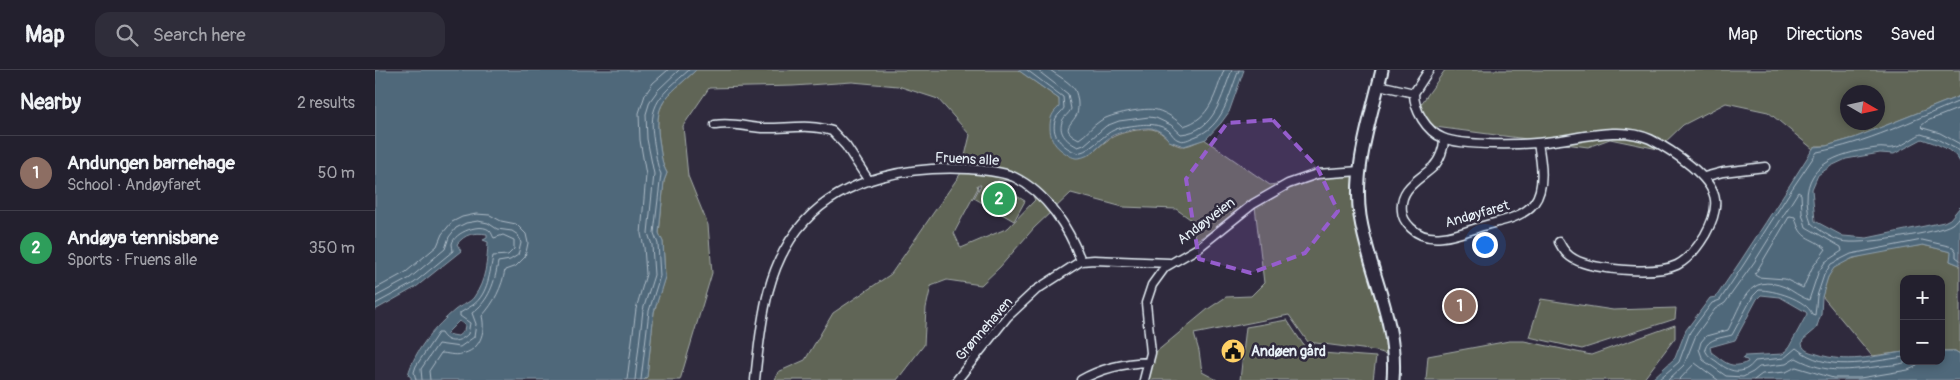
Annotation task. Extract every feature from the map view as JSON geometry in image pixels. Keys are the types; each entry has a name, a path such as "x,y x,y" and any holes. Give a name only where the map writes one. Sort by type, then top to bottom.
{"street":[{"path":"1382,70 1360,171 1358,190 1360,216 1366,242 1392,335 1394,355 1393,380"},
{"path":"1429,70 1414,93 1414,101 1421,117 1436,134 1444,139 1481,143 1538,143 1621,133 1640,135 1677,156 1704,177 1714,193 1716,203 1710,226 1698,246 1684,261 1676,265 1655,269 1618,269 1588,265 1571,258 1559,242"},
{"path":"1379,85 1414,93"},
{"path":"715,125 730,123 762,128 799,127 832,131 846,146 869,181"},
{"name":"Andøyfaret","path":"1444,139 1438,160 1434,166 1411,184 1402,201 1401,210 1403,218 1409,227 1424,236 1433,238 1450,236 1509,219 1527,210 1535,202 1539,193 1541,162 1538,143"},
{"path":"1704,177 1729,171 1765,167"},
{"name":"Fruens alle","path":"755,380 767,296 780,257 794,235 811,215 840,194 869,181 903,172 953,168 985,171 1014,177 1044,199 1071,238 1081,261"},
{"name":"Andøyveien","path":"1144,380 1149,362 1151,343 1146,303 1152,285 1169,263 1198,248 1253,204 1288,184 1317,174 1360,171"},
{"path":"1081,261 1169,263"},
{"name":"Grønnehaven","path":"957,380 1007,317 1036,290 1081,261"},
{"path":"1081,380 1093,373 1110,368 1149,362"}],"highlighted area":[{"path":"1273,120 1317,167 1338,211 1305,253 1251,273 1199,259 1186,179 1227,123"}],"green space":[{"path":"696,70 1018,70 1059,99 1060,107 1054,112 1090,155 1116,135 1150,129 1157,130 1180,146 1204,139 1270,185 1360,170 1358,198 1395,357 1377,351 1308,342 1289,315 1194,334 1202,372 1217,380 1151,380 1147,377 1150,357 1208,309 1226,297 1251,296 1264,283 1255,207 1195,241 1193,221 1176,209 1123,207 1071,193 1034,228 1000,267 981,285 947,280 931,286 926,308 924,345 897,380 775,380 778,372 805,360 833,313 891,274 961,173 970,135 938,99 898,86 852,82 793,86 709,88 683,126 688,176 708,225 712,273 680,380 644,380 647,377 654,312 665,276 663,242 659,234 664,181 667,173 661,156 658,119 660,110 669,94","holes":["1000,180 1026,183 1035,200 1008,228 961,248 954,233 978,188 977,185 981,185 974,198 1014,221 1025,201 993,182"]},
{"path":"1445,70 1960,70 1960,96 1885,126 1885,85 1840,85 1840,130 1874,130 1826,146 1816,146 1813,149 1768,112 1726,103 1683,125 1658,149 1610,139 1588,147 1435,127 1421,114 1419,107"},
{"path":"1923,245 1952,252 1950,261 1960,265 1960,354 1955,351 1945,351 1945,275 1900,275 1900,352 1872,356 1822,296 1828,277 1835,267 1843,262 1877,253"},
{"path":"1541,299 1613,310 1676,308 1675,319 1582,349 1529,337"},
{"path":"1287,320 1308,352 1376,357 1373,380 1240,380 1246,327"},
{"path":"1675,325 1675,338 1643,380 1426,380 1428,356 1509,341 1524,341 1591,355"}],"water":[{"path":"375,70 696,70 669,94 660,110 658,119 661,156 667,173 664,181 659,233 663,242 665,277 654,312 647,377 644,380 411,380 411,377 408,375 411,365 427,339 441,323 455,310 472,299 478,291 486,264 488,242 483,240 487,238 487,234 478,233 463,238 457,244 461,251 416,287 375,310","holes":["459,321 465,325 464,331 458,336 446,334"]},
{"path":"1018,70 1244,70 1229,112 1206,139 1184,146 1169,141 1154,129 1136,129 1113,135 1091,153 1076,158 1069,156 1058,148 1051,137 1050,121 1059,107 1059,99"},
{"path":"1960,96 1960,162 1949,150 1922,139 1894,154 1880,153 1846,159 1818,175 1812,189 1815,221 1843,236 1867,238 1944,222 1950,219 1960,207 1960,265 1950,261 1951,252 1923,245 1853,258 1834,268 1828,277 1816,329 1803,340 1802,344 1810,352 1828,357 1850,359 1900,353 1900,365 1945,365 1945,351 1955,351 1960,354 1960,380 1651,380 1675,358 1686,330 1710,298 1716,297 1814,147 1826,146 1874,130 1885,130 1885,126","holes":["1761,295 1780,297 1807,314 1789,347 1783,354 1745,356 1743,359 1748,362 1732,365 1724,362 1711,352 1710,347 1735,340"]}],"place":[{"name":"Andøya tennisbane","path":"999,199"},
{"name":"Andungen barnehage","path":"1460,306"},
{"name":"Andøen gård","path":"1233,351"}]}
